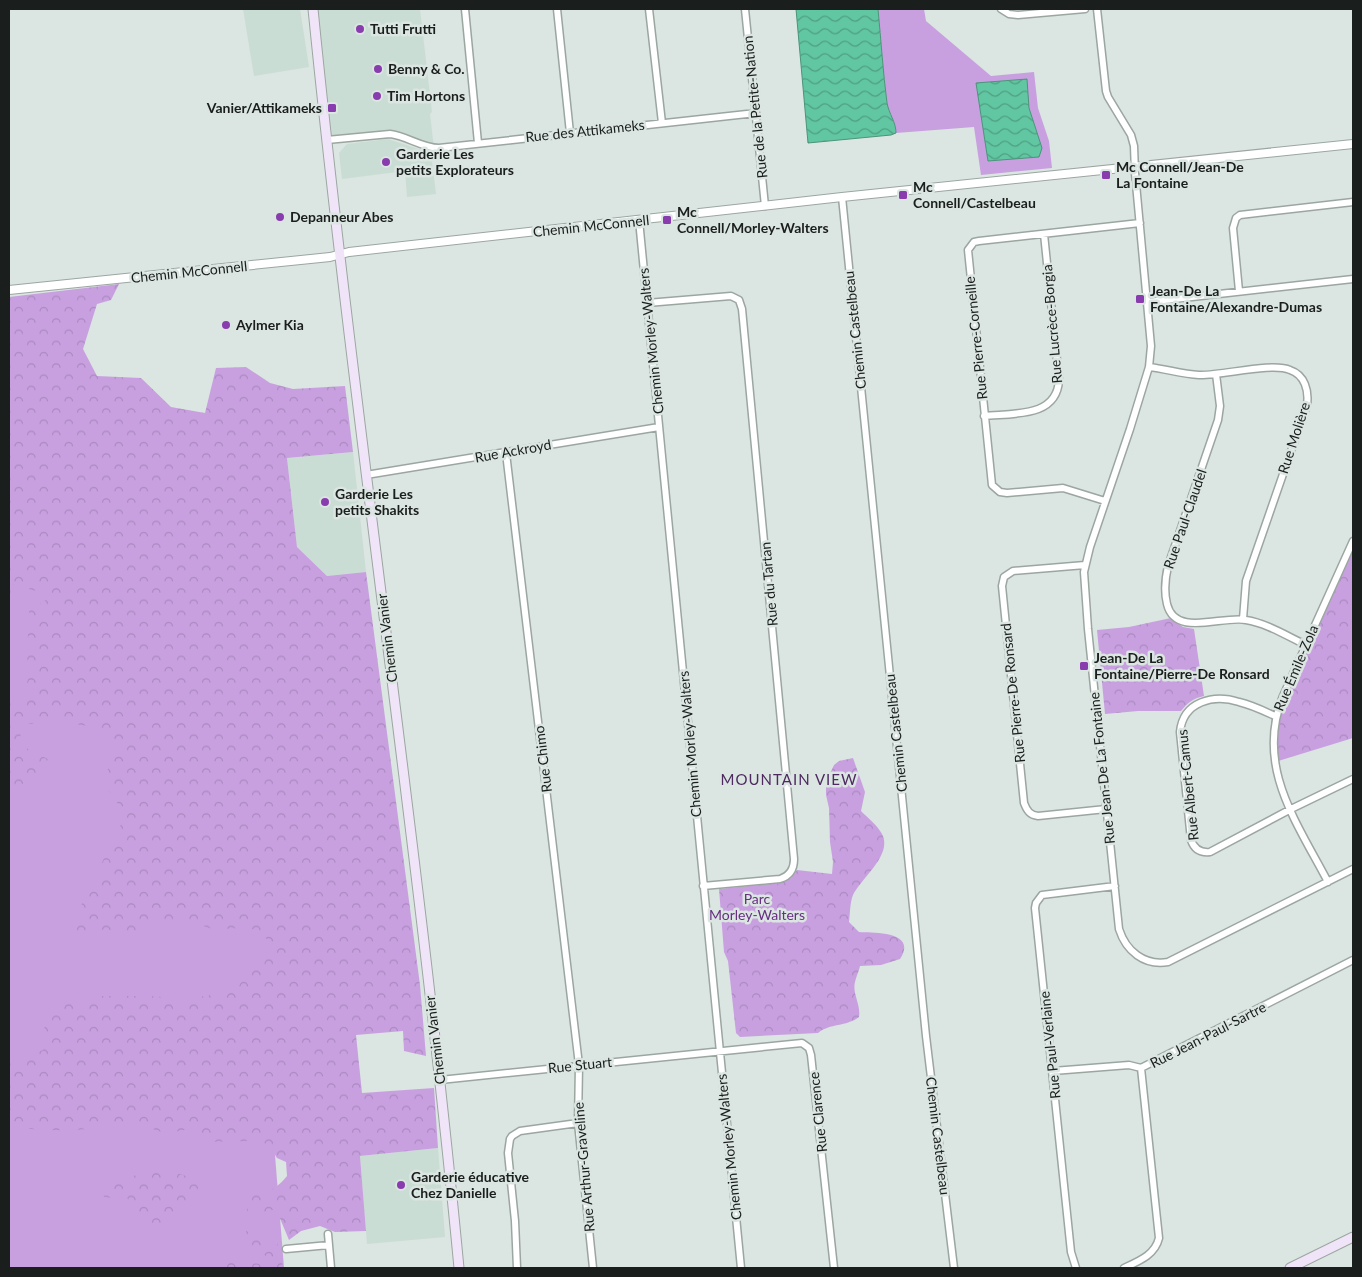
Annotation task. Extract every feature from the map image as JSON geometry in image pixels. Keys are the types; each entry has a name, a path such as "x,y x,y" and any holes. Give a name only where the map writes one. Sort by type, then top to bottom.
{"main road":[{"name":"Chemin Vanier","path":"313,9 339,254 440,1080 459,1268"},
{"path":"1290,1268 1353,1237"}],"street":[{"path":"465,9 478,143"},
{"path":"557,9 570,133"},
{"path":"650,9 662,123"},
{"name":"Rue de la Petite-Nation","path":"745,9 765,206"},
{"path":"1001,9 1009,14 1018,15 1085,9"},
{"name":"Rue Jean-De La Fontaine","path":"1096,9 1106,90 1108,97 1131,135 1134,146 1134,167 1151,346 1149,367 1085,565 1084,592 1119,928 1125,944 1131,951 1142,958 1163,963 1175,960 1353,869"},
{"name":"Rue des Attikameks","path":"327,140 390,134 430,147 756,113"},
{"name":"Chemin McConnell","path":"9,290 323,258 339,254 842,197 1353,144"},
{"name":"Chemin Castelbeau","path":"842,197 926,1036 954,1268"},
{"path":"1239,291 1233,228 1236,218 1240,215 1353,202"},
{"name":"Chemin Morley-Walters","path":"639,220 741,1268"},
{"name":"Rue Pierre-Corneille","path":"1105,501 1063,488 1000,492 991,480 968,250 974,242 979,241 1140,223"},
{"name":"Rue Lucrèce-Borgia","path":"984,416 1040,409 1053,401 1057,394 1059,380 1044,234"},
{"path":"1148,302 1353,279"},
{"name":"Rue du Tartan","path":"647,303 731,296 736,297 741,304 743,319 794,864 789,874 780,879 703,886"},
{"name":"Rue Molière","path":"1149,367 1200,375 1284,368 1291,370 1301,378 1308,393 1307,405 1246,581 1243,619"},
{"name":"Rue Paul-Claudel","path":"1216,374 1220,406 1218,420 1168,566 1165,592 1168,608 1174,617 1186,623 1243,619 1258,623 1306,645"},
{"name":"Rue Ackroyd","path":"366,475 506,453 648,427 659,427"},
{"name":"Rue Chimo","path":"506,453 579,1065"},
{"name":"Rue Émile-Zola","path":"1328,882 1281,787 1273,748 1275,716 1353,541"},
{"name":"Rue Pierre-De Ronsard","path":"1085,565 1013,571 1004,577 1002,586 1026,809 1029,813 1038,816 1106,809"},
{"name":"Rue Albert-Camus","path":"1275,716 1232,700 1215,700 1198,703 1187,711 1183,717 1180,732 1191,840 1199,851 1210,852 1353,779"},
{"name":"Rue Paul-Verlaine","path":"1076,1268 1071,1252 1035,908 1042,895 1115,886"},
{"name":"Rue Jean-Paul-Sartre","path":"1053,1071 1129,1065 1141,1068 1353,960"},
{"name":"Rue Clarence","path":"720,1050 799,1042 809,1048 834,1268"},
{"name":"Rue Stuart","path":"440,1080 720,1050"},
{"name":"Rue Arthur-Graveline","path":"579,1065 578,1123 593,1268"},
{"path":"1124,1268 1146,1258 1157,1244 1159,1238 1141,1068"},
{"path":"517,1268 515,1221 508,1153 510,1139 520,1131 578,1123"},
{"path":"328,1234 330,1268"},
{"path":"286,1249 328,1245"}],"shaded area":[{"path":"243,9 300,9 309,67 254,76"},
{"path":"313,9 420,9 432,112 430,114 434,148 400,136 327,140"},
{"name":"Garderie Les petits Explorateurs","path":"388,139 431,153 436,194 407,197 405,171 342,179 339,153 347,144"},
{"name":"Garderie Les petits Shakits","path":"353,452 366,572 327,576 297,547 287,458"},
{"name":"Garderie éducative Chez Danielle","path":"438,1148 445,1237 367,1244 360,1156"}],"green space":[{"path":"878,9 924,9 926,21 991,76 1034,72 1038,108 1049,141 1052,168 981,175 974,127 896,133 887,103"},
{"path":"119,284 111,300 97,304 83,349 97,376 141,378 171,407 205,413 216,368 246,367 270,383 293,389 345,386 353,452 287,458 297,547 327,576 366,572 420,985 426,1056 404,1051 403,1031 356,1035 362,1093 434,1088 438,1148 360,1156 366,1231 335,1232 320,1226 301,1231 289,1240 276,1209 262,1213 248,1213 244,1198 272,1189 287,1176 286,1162 277,1158 268,1144 252,1141 206,1142 199,1131 189,1129 165,1134 154,1129 132,1126 58,1130 9,1126 9,1063 43,1050 45,1022 49,1007 100,996 150,996 187,999 236,991 246,973 265,962 271,946 259,932 252,929 213,929 187,919 165,922 128,938 108,929 80,933 74,929 78,911 126,815 108,790 119,789 106,774 116,749 87,726 64,722 28,724 22,728 19,743 48,759 38,778 9,790 9,703 24,696 29,674 27,656 29,611 49,598 36,591 22,587 9,595 9,297"},
{"path":"9,516 296,879 273,1130 284,1268 9,1268"},
{"path":"1353,541 1353,738 1275,762 1275,716"},
{"path":"1171,618 1183,627 1194,629 1204,696 1191,701 1181,711 1138,711 1105,714 1097,630 1129,627"},
{"name":"Parc Morley-Walters","path":"853,758 865,792 861,811 880,831 884,842 880,858 853,895 849,922 859,932 892,935 899,938 903,943 904,950 900,959 881,965 860,966 854,986 859,1017 854,1020 818,1033 740,1037 736,1033 728,961 724,952 719,889 780,883 791,878 797,870 832,874 833,862 826,782 834,765 839,761"},
{"path":"155,1170 182,1174 195,1181 199,1186 200,1193 198,1196 179,1214 166,1221 153,1223 145,1221 134,1215 125,1195 111,1198 104,1197 101,1192 103,1186 108,1183 126,1181 137,1174"},
{"path":"246,1231 276,1240 283,1268 205,1268 231,1262 265,1264 267,1260 265,1255 252,1252 241,1246"}],"water":[{"path":"796,9 878,9 887,103 896,133 808,143"},
{"path":"1027,79 1029,108 1042,148 1039,157 988,161 976,83"}],"place":[{"name":"Tutti Frutti","path":"360,29"},
{"name":"Benny & Co.","path":"378,69"},
{"name":"Tim Hortons","path":"377,96"},
{"name":"Vanier/Attikameks","path":"332,108"},
{"name":"Garderie Les petits Explorateurs","path":"386,162"},
{"name":"Mc Connell/Jean-De La Fontaine","path":"1106,175"},
{"name":"Mc Connell/Castelbeau","path":"903,195"},
{"name":"Depanneur Abes","path":"280,217"},
{"name":"Mc Connell/Morley-Walters","path":"667,220"},
{"name":"Jean-De La Fontaine/Alexandre-Dumas","path":"1140,299"},
{"name":"Aylmer Kia","path":"226,325"},
{"name":"Garderie Les petits Shakits","path":"325,502"},
{"name":"Jean-De La Fontaine/Pierre-De Ronsard","path":"1084,666"},
{"name":"Garderie éducative Chez Danielle","path":"401,1185"}],"district":[{"name":"MOUNTAIN VIEW","path":"789,780"}]}
